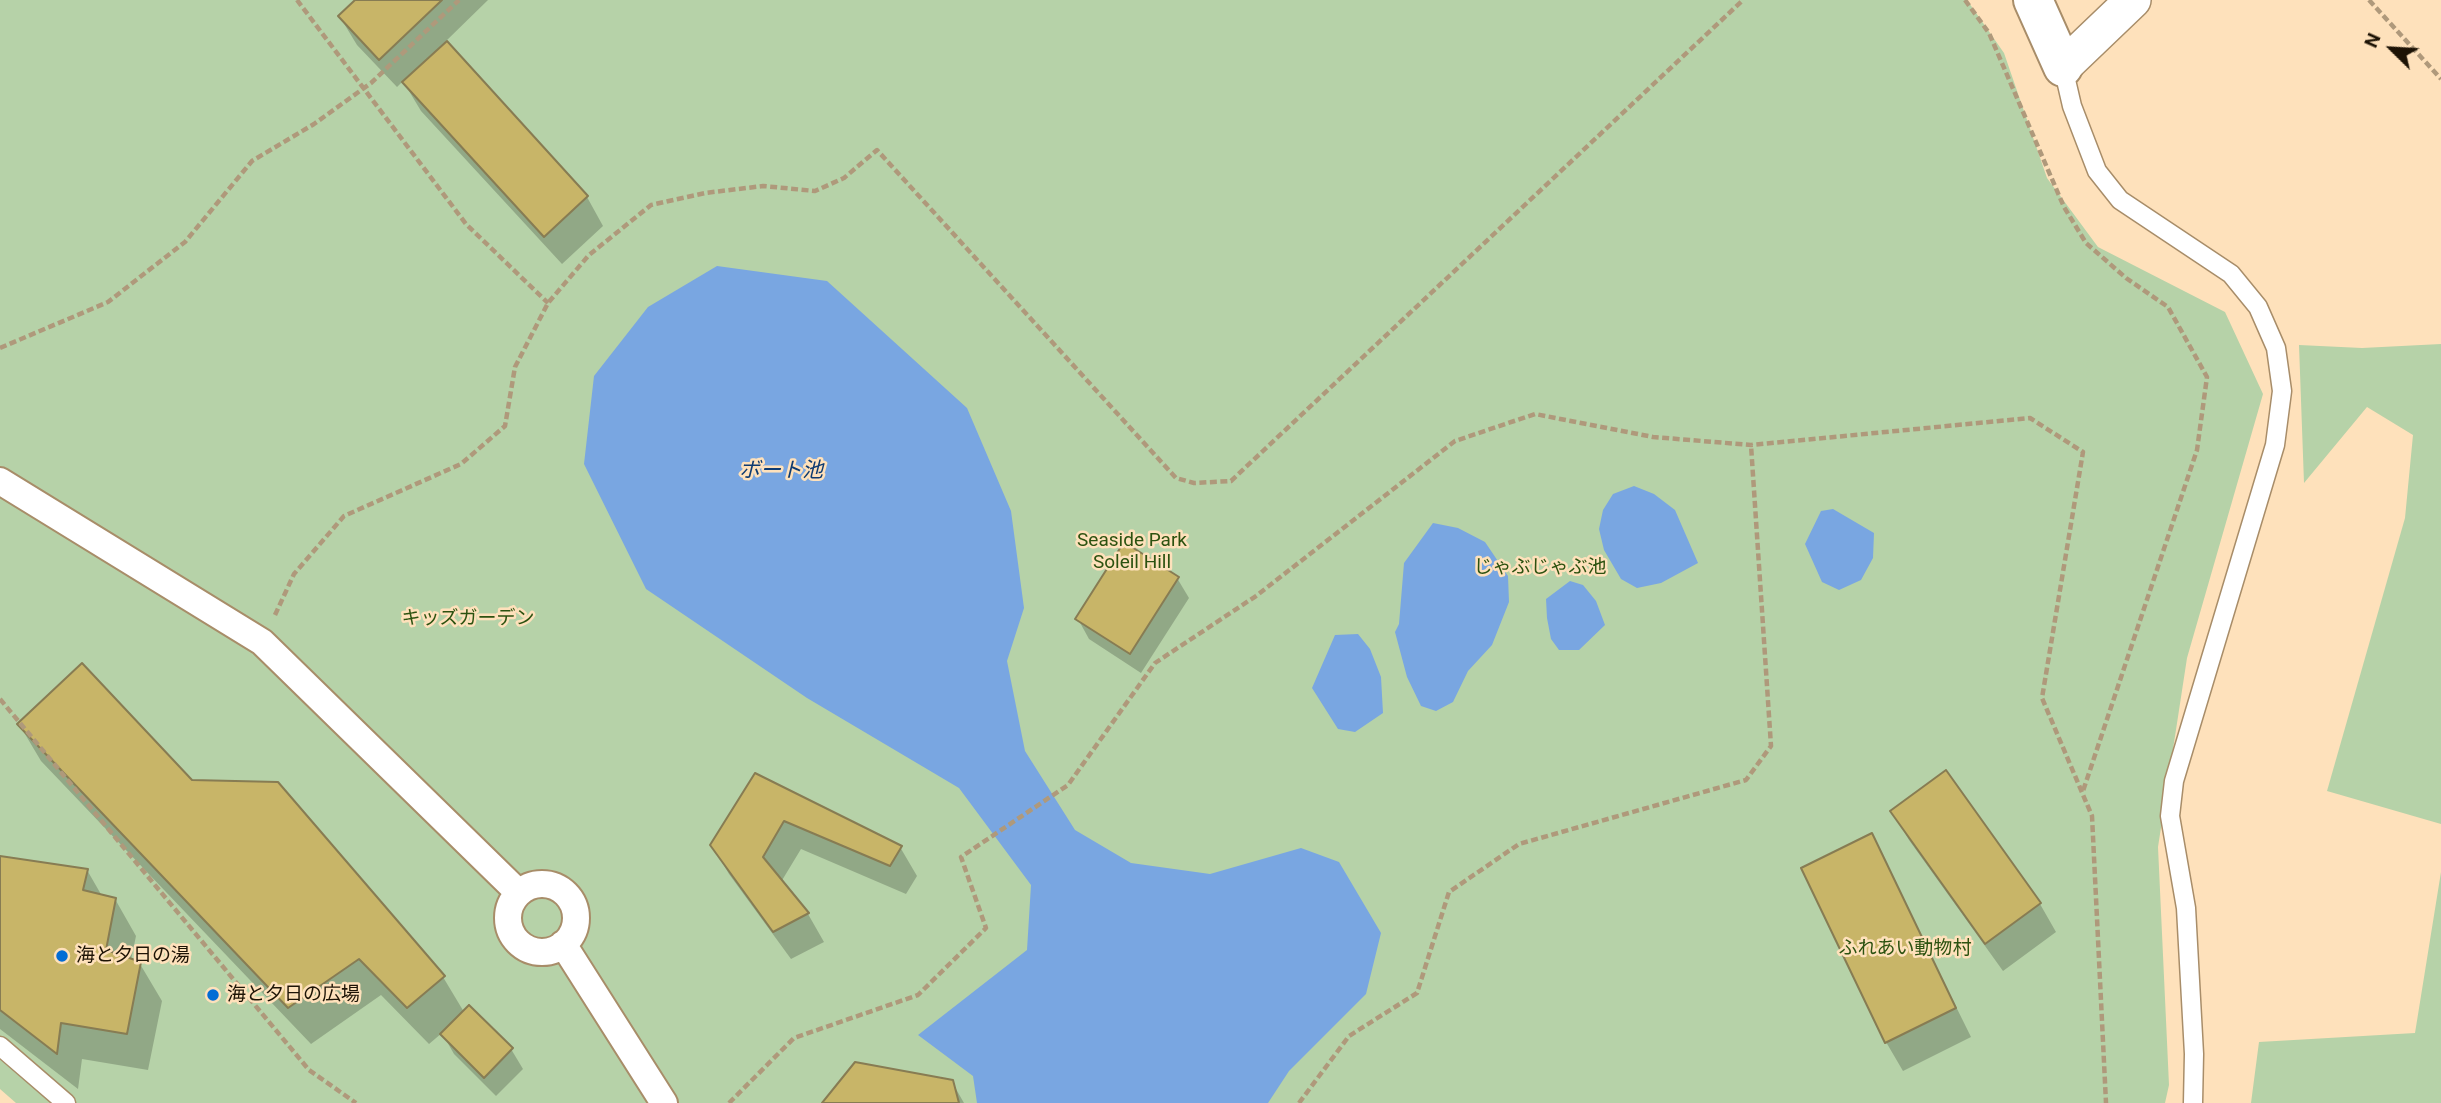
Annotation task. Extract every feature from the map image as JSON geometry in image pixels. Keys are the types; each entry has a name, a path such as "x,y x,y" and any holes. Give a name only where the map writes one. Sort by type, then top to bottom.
{"street":[{"path":"2033,0 2063,67 2133,0"},
{"path":"0,481 262,642 519,894"},
{"path":"540,884 553,885 571,900 576,924 563,944 539,952 516,940 510,929 509,916 519,894 540,884"},
{"path":"563,944 664,1103"}],"lane":[{"path":"2063,67 2071,106 2097,171 2120,200 2231,274 2238,282 2258,307 2276,348 2282,391 2274,445 2174,781 2170,816 2186,908 2194,1054 2193,1103"},
{"path":"0,1046 66,1103"}],"path":[{"path":"297,0 362,90 466,224 548,303"},
{"path":"0,348 108,302 185,242 252,161 314,124 362,90 459,0"},
{"path":"262,642 294,575 344,516 461,464 505,426 515,367 548,303 589,255 651,205 705,193 763,186 815,191 844,178 877,150 1176,478 1194,483 1231,481 1743,0"},
{"path":"1965,0 1989,33 2064,207 2086,243 2126,278 2168,307 2207,377 2197,450 2083,792"},
{"path":"2369,0 2441,79"},
{"path":"729,1103 794,1038 918,995 986,928 961,857 1068,785 1155,663 1256,596 1455,441 1535,414 1653,437 1751,444 2029,418 2083,452 2042,698 2092,816 2106,1103"},
{"path":"1299,1103 1349,1036 1417,993 1449,892 1519,844 1746,780 1771,746 1751,444"},
{"path":"0,698 309,1070 356,1103"}],"green space":[{"name":"Seaside Park Soleil Hill","path":"0,0 1967,0 2004,53 2047,178 2098,247 2225,312 2263,394 2187,658 2158,847 2169,1085 2165,1103 16,1103 0,1089"},
{"path":"2441,344 2441,824 2327,791 2405,518 2413,435 2367,407 2304,483 2299,345 2362,348"},
{"path":"2441,872 2441,1103 2251,1103 2259,1042 2415,1033"}],"water":[{"name":"ボート池","path":"717,266 827,281 967,408 1011,511 1024,608 1007,661 1025,751 1075,830 1131,863 1210,874 1301,848 1339,862 1381,933 1366,994 1289,1071 1268,1103 977,1103 973,1076 918,1035 1027,950 1031,885 959,788 807,698 646,589 584,464 594,376 648,307"},
{"path":"1634,486 1654,494 1675,510 1698,563 1661,583 1637,588 1621,579 1604,550 1599,529 1603,510 1613,494"},
{"path":"1833,509 1874,533 1873,558 1861,580 1839,590 1822,582 1805,544 1821,511"},
{"path":"1433,523 1458,528 1485,542 1508,576 1509,602 1492,645 1468,671 1453,702 1436,711 1421,706 1407,677 1395,632 1399,624 1404,563"},
{"path":"1570,581 1583,585 1596,601 1605,625 1579,650 1559,650 1551,639 1546,599"},
{"path":"1358,634 1370,649 1381,677 1383,713 1355,732 1338,729 1312,688 1335,635"}],"building":[{"path":"355,0 442,0 379,60 338,16"},
{"path":"447,41 588,196 544,237 402,82"},
{"path":"1124,542 1179,577 1130,654 1075,619"},
{"path":"82,663 192,780 278,782 445,976 407,1008 359,959 288,1008 17,724"},
{"path":"1946,770 2041,903 1985,944 1890,811"},
{"path":"755,773 902,846 890,866 784,821 763,857 809,913 773,932 710,845"},
{"path":"1872,833 1956,1008 1885,1043 1801,868"},
{"name":"海と夕日の湯","path":"0,856 88,869 83,890 116,898 106,950 141,962 127,1034 61,1023 57,1054 0,1010"},
{"path":"469,1005 513,1048 484,1078 440,1034"},
{"path":"855,1062 953,1080 959,1103 822,1103"}],"place":[{"name":"海と夕日の湯","path":"62,956"},
{"name":"海と夕日の広場","path":"213,995"}],"park label":[{"name":"じゃぶじゃぶ池","path":"1540,568"},
{"name":"キッズガーデン","path":"468,619"},
{"name":"ふれあい動物村","path":"1905,949"}]}
